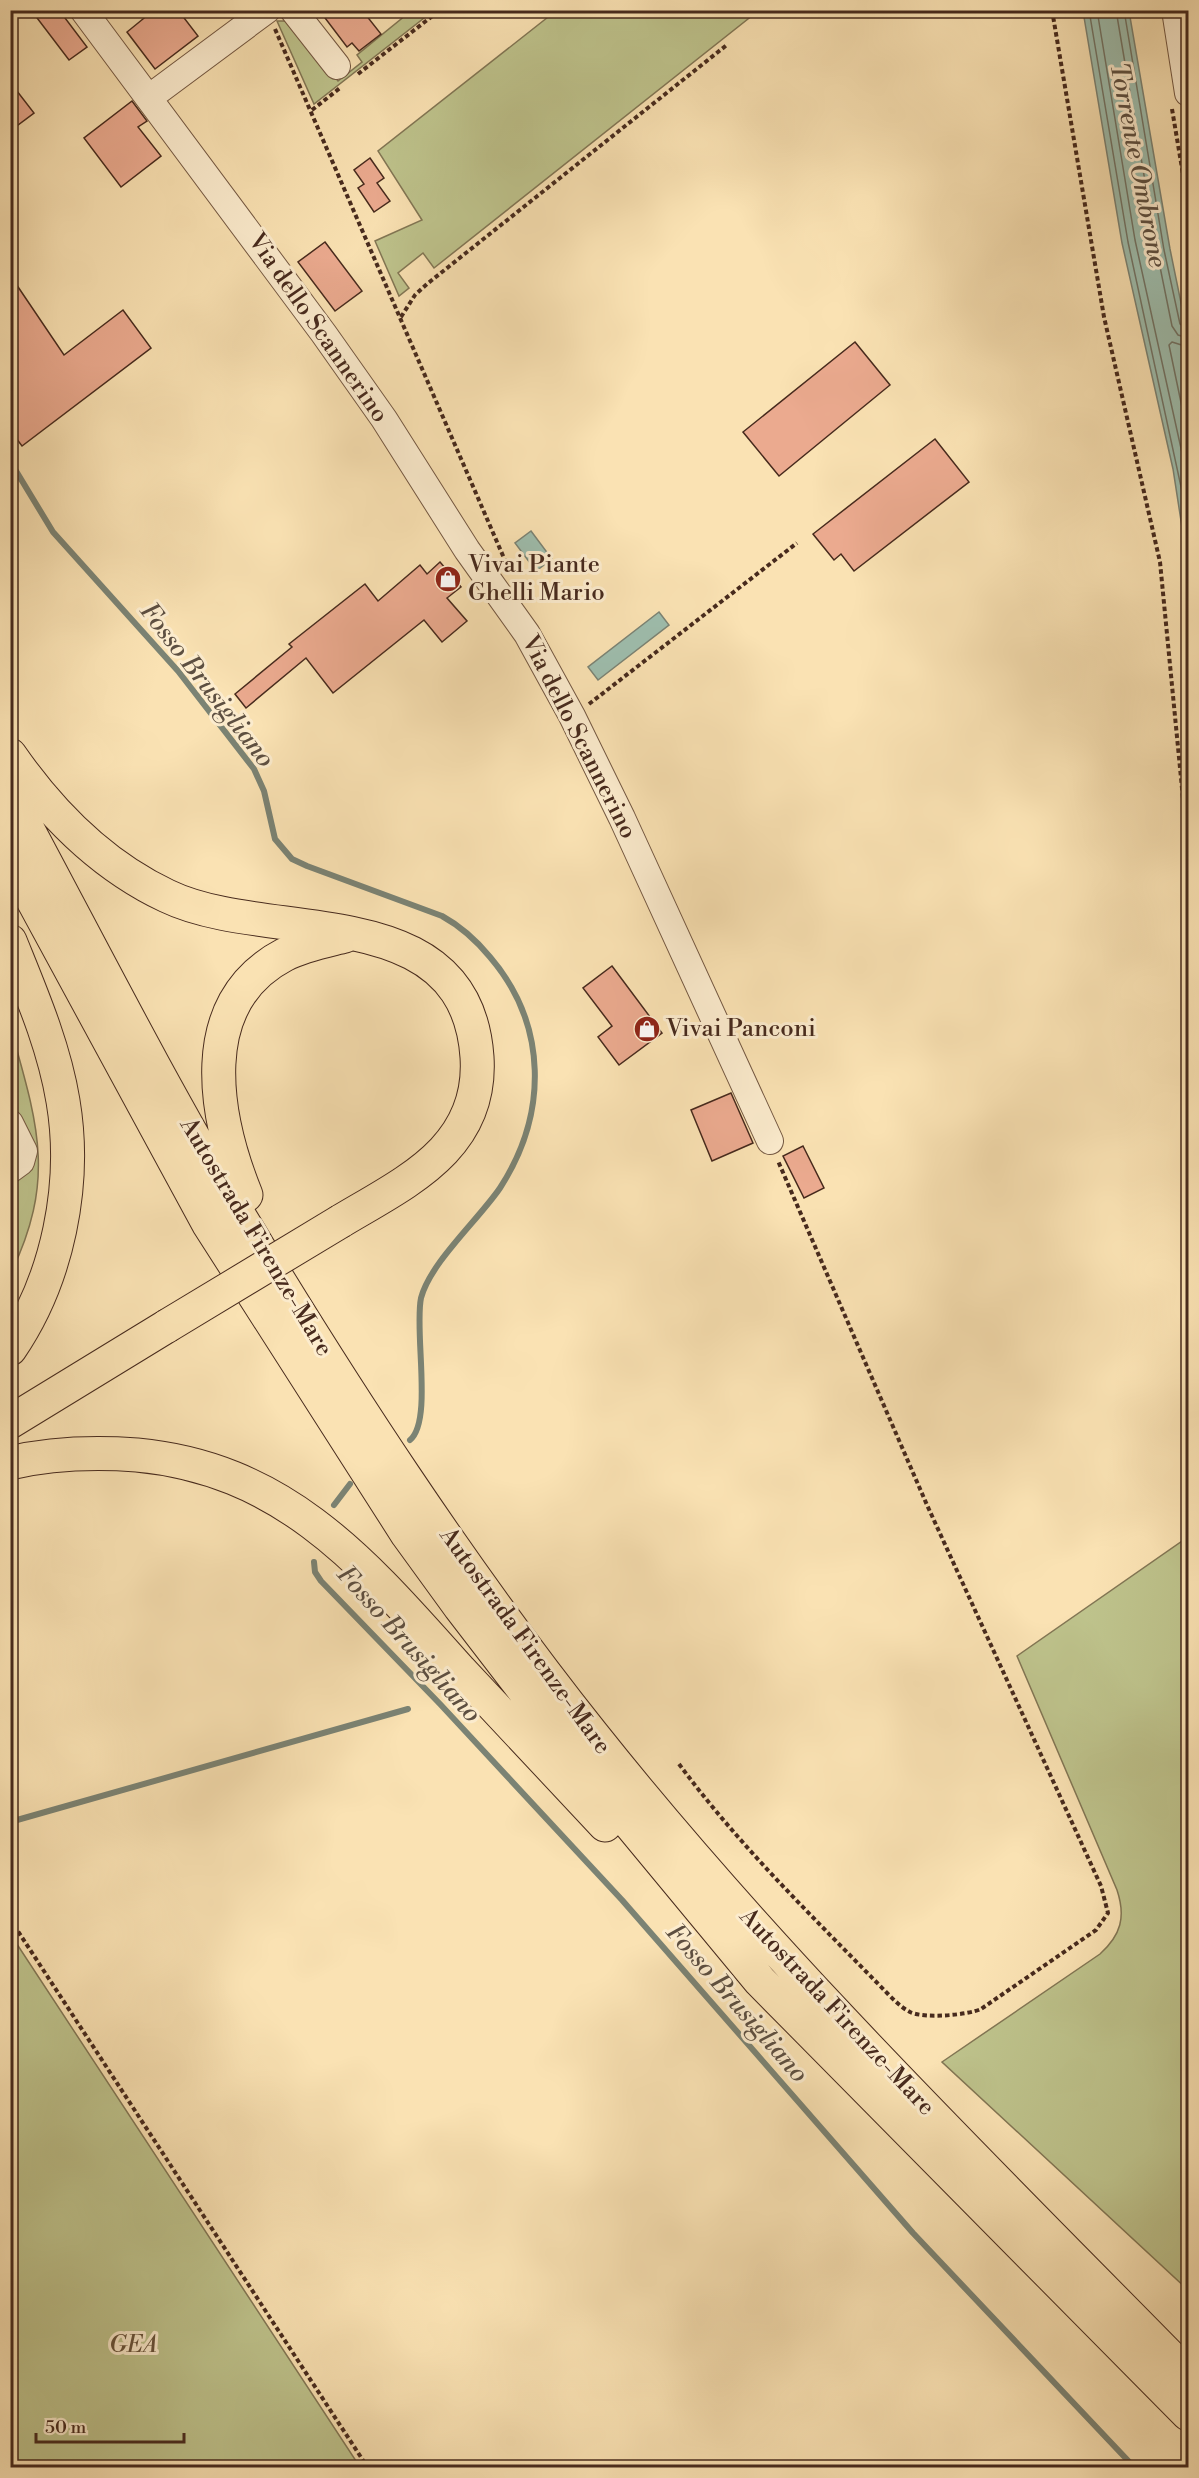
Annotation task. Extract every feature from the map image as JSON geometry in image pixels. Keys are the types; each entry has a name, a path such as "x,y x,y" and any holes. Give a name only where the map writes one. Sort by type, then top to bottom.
{"highway":[{"path":"10,755 44,801 97,853 139,883 169,898 216,913 355,933 398,945 414,953 442,976 464,1008 476,1047 477,1065 472,1102 466,1118 442,1154 420,1173 10,1422"},
{"name":"Autostrada Firenze-Mare","path":"10,796 162,1079 233,1205 412,1486 588,1729 708,1874 821,1999 1188,2375"},
{"name":"Autostrada Firenze-Mare","path":"10,858 208,1223 407,1534 587,1772 760,1982 1188,2414"},
{"path":"307,1324 246,1194 227,1144 218,1084 220,1049 236,1003 258,974 297,949 355,933"},
{"path":"10,941 54,1060 63,1101 67,1162 58,1239 32,1311 10,1349"},
{"path":"10,1463 86,1453 157,1457 222,1472 254,1486 321,1527 369,1569 657,1880 760,1982"}],"street":[{"name":"Via dello Scannerino","path":"84,10 384,419 467,550 527,634 572,716 622,818 770,1141"},
{"path":"293,10 337,66"},
{"path":"1175,10 1188,93"},
{"path":"150,97 267,11"},
{"path":"10,1123 24,1150 21,1162 10,1170"}],"path":[{"path":"312,110 440,10"},
{"path":"1052,10 1104,317 1160,562 1188,850"},
{"path":"267,11 312,110 509,570"},
{"path":"401,317 415,296 427,284 728,44"},
{"path":"572,716 797,543"},
{"path":"679,1764 746,1848 888,1994 910,2012 918,2015 960,2014 981,2009 1096,1930 1104,1923 1108,1913 1101,1886 927,1505 770,1141"},
{"path":"10,1919 368,2468"}],"green space":[{"path":"557,10 758,11 434,268 423,253 398,273 409,288 399,296 375,241 422,220 378,151"},
{"path":"411,11 433,11 314,104 277,21 288,21 338,81 362,62 357,55"},
{"path":"11,1029 35,1124 38,1180 34,1209 11,1273"},
{"path":"1188,1537 1188,2290 942,2062 1100,1954 1113,1940 1120,1925 1121,1909 1117,1890 1017,1656"},
{"name":"GEA","path":"11,1935 360,2467 11,2467"}],"water":[{"name":"Torrente Ombrone","path":"1083,11 1129,11 1170,249 1188,337 1188,566 1173,469 1122,243"},
{"path":"531,531 552,559 536,571 515,543"},
{"path":"659,612 669,625 598,680 588,667"}],"building":[{"path":"31,10 59,10 87,47 69,60"},
{"path":"154,10 178,10 198,36 155,69 127,32"},
{"path":"319,10 362,10 381,34 359,51 352,43 347,47"},
{"path":"10,82 34,113 10,131"},
{"path":"132,101 147,121 138,127 161,156 121,187 84,138"},
{"path":"370,158 384,178 377,183 390,201 374,212 358,188 364,184 354,170"},
{"path":"325,242 362,291 335,311 298,262"},
{"path":"10,275 64,355 123,310 151,348 22,446 10,430"},
{"path":"855,342 890,385 779,476 743,432"},
{"path":"935,439 969,482 854,571 841,554 834,560 813,534"},
{"path":"440,562 461,587 447,598 467,621 442,642 424,620 333,693 306,658 246,708 235,694 292,647 289,644 365,584 378,601 420,565 427,574"},
{"path":"612,966 662,1033 619,1065 598,1037 612,1026 583,988"},
{"path":"731,1093 753,1143 712,1161 691,1110"},
{"path":"803,1146 824,1188 804,1198 783,1156"}],"waterway":[{"name":"Fosso Brusigliano","path":"10,461 53,532 178,671 254,769 264,791 275,839 292,859 442,916 456,925 474,939 490,957 509,983 523,1011 531,1040 535,1070 533,1100 527,1130 516,1160 500,1188 444,1256 426,1284 419,1313 422,1395 417,1430 410,1440"},
{"name":"Fosso Brusigliano","path":"334,1505 350,1484"},
{"name":"Fosso Brusigliano","path":"314,1562 315,1572 321,1581 440,1704 622,1900 913,2233 1135,2468"},
{"path":"10,1822 408,1709"}],"place":[{"name":"Vivai Piante Ghelli Mario","path":"448,579"},
{"name":"Vivai Panconi","path":"647,1029"}]}
